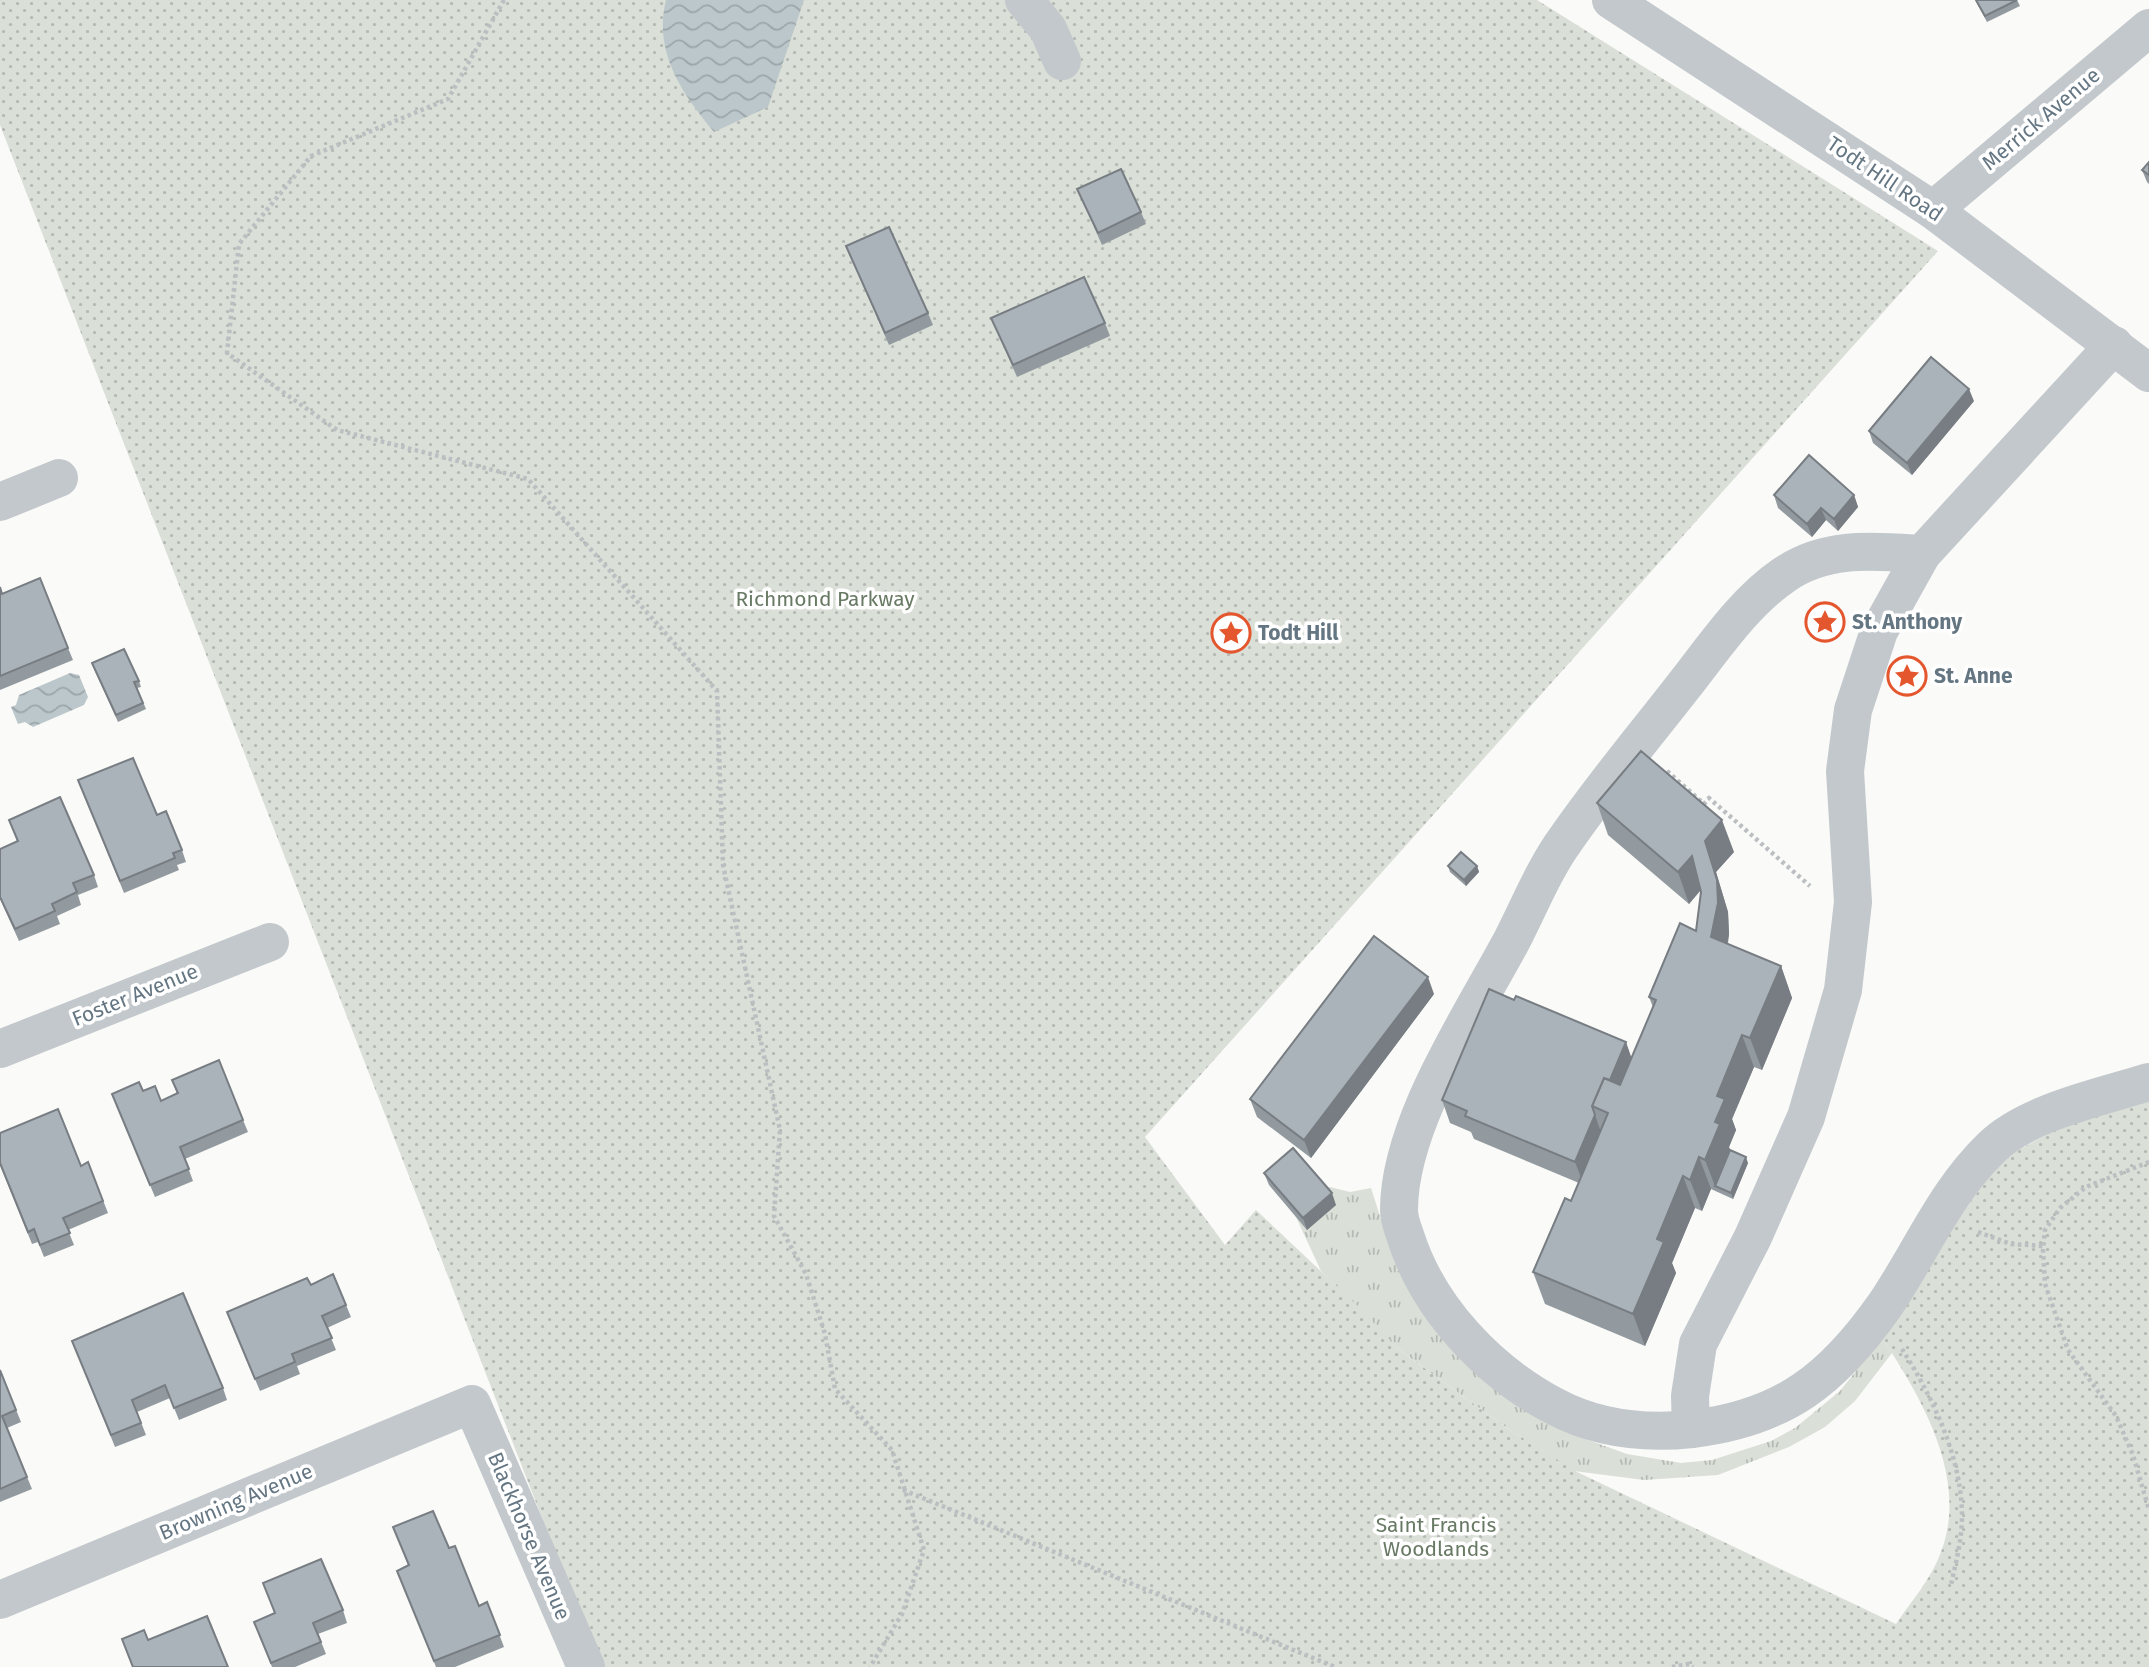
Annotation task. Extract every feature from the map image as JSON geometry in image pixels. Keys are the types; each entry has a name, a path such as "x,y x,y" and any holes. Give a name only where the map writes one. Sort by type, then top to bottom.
{"street":[{"path":"1024,0 1048,29 1062,61"},
{"name":"Todt Hill Road","path":"1611,0 1933,210 2149,373"},
{"name":"Merrick Avenue","path":"1933,210 2149,28"},
{"path":"1691,1429 1690,1396 1698,1344 1753,1237 1806,1116 1843,990 1853,902 1845,771 1853,710 1879,631 1922,554 2114,345"},
{"path":"0,502 59,478"},
{"path":"1922,554 1864,551 1829,554 1780,577 1734,622 1562,843 1433,1089 1406,1151 1399,1214 1407,1239 1436,1303 1467,1339 1523,1388 1555,1407 1593,1423 1654,1433 1719,1426 1763,1413 1799,1396 1844,1355 1878,1313 1960,1181 1996,1143 2030,1122 2149,1082"},
{"name":"Foster Avenue","path":"0,1049 270,942"},
{"name":"Browning Avenue","path":"0,1600 472,1404"},
{"name":"Blackhorse Avenue","path":"472,1404 586,1667"}],"path":[{"path":"504,0 448,99 311,156 239,244 227,353 337,430 528,479 717,691 723,865 780,1130 774,1216 806,1274 825,1334 835,1389 891,1450 924,1550 902,1614 870,1667"},
{"path":"1657,763 1704,804 1709,799 1786,865"},
{"path":"2149,1161 2086,1187 2060,1208 2046,1230 2043,1246 2045,1284 2064,1340 2116,1416 2133,1455 2149,1510"},
{"path":"1940,1213 1994,1239 2026,1247 2043,1246"},
{"path":"1878,1313 1910,1362 1931,1403 1956,1470 1962,1513 1961,1541 1951,1585"},
{"path":"902,1489 1335,1667"},
{"path":"1672,1667 1689,1664 1693,1667"}],"green space":[{"name":"Richmond Parkway","path":"0,0 1537,0 1938,251 1145,1137 1225,1245 1256,1210 1361,1309 1397,1348 1501,1424 1575,1471 1896,1624 1937,1562 1948,1524 1949,1496 1945,1468 1926,1413 1882,1338 1943,1239 2002,1159 2053,1131 2149,1098 2149,1667 600,1667 0,125"},
{"path":"1330,1187 1350,1192 1371,1188 1388,1241 1566,1432 1627,1454 1681,1463 1712,1460 1771,1441 1795,1428 1840,1391 1882,1338 1892,1353 1855,1401 1825,1427 1789,1447 1718,1475 1644,1480 1574,1471 1501,1424 1397,1348 1321,1271 1295,1215 1307,1229 1324,1190"}],"water":[{"path":"666,0 804,0 768,107 714,132 681,87 667,55 663,19"},
{"path":"70,673 79,675 88,697 84,705 33,727 25,722 18,724 11,707 16,705 19,695"}],"building":[{"path":"1976,0 2017,0 1985,16"},
{"path":"2149,162 2149,175 2142,170"},
{"path":"1121,169 1141,212 1098,233 1077,189"},
{"path":"889,227 928,313 885,333 846,246"},
{"path":"1084,277 1105,323 1013,365 991,318"},
{"path":"1931,357 1969,389 1907,463 1869,431"},
{"path":"1809,455 1854,495 1834,519 1821,508 1807,524 1774,495"},
{"path":"40,578 68,648 0,676 0,587 2,594"},
{"path":"124,649 139,681 134,682 143,703 116,715 92,663"},
{"path":"1641,751 1722,820 1705,841 1717,880 1718,903 1711,937 1781,966 1750,1038 1742,1035 1717,1096 1725,1099 1715,1122 1720,1124 1705,1160 1699,1157 1690,1180 1683,1176 1657,1239 1664,1242 1633,1314 1533,1272 1565,1198 1571,1201 1608,1113 1592,1106 1604,1078 1620,1085 1656,1000 1649,997 1680,923 1696,931 1701,892 1692,856 1678,872 1597,803"},
{"path":"133,758 157,815 166,811 182,850 173,853 175,858 120,881 78,780"},
{"path":"60,797 94,875 73,883 77,892 52,904 55,911 15,929 0,897 0,849 18,841 9,820"},
{"path":"1461,852 1477,866 1464,880 1448,866"},
{"path":"1374,936 1428,977 1304,1140 1250,1099"},
{"path":"1489,989 1514,1000 1516,996 1626,1042 1610,1080 1604,1078 1592,1106 1595,1115 1575,1162 1465,1116 1467,1111 1442,1100"},
{"path":"219,1060 243,1120 180,1147 189,1169 150,1185 112,1094 139,1082 143,1091 155,1086 161,1101 178,1093 172,1080"},
{"path":"58,1109 81,1166 88,1162 103,1201 63,1218 70,1233 40,1245 34,1229 28,1232 0,1163 0,1133"},
{"path":"1293,1148 1332,1193 1303,1218 1264,1173"},
{"path":"1730,1150 1746,1157 1731,1193 1715,1186"},
{"path":"333,1274 346,1305 322,1316 332,1338 292,1354 295,1362 255,1379 227,1312 307,1278 311,1285"},
{"path":"183,1293 223,1388 174,1408 165,1385 132,1400 141,1423 111,1435 72,1341"},
{"path":"0,1370 16,1410 2,1416 27,1477 0,1489"},
{"path":"433,1511 449,1548 455,1546 479,1606 487,1602 500,1635 434,1661 397,1571 409,1565 393,1527"},
{"path":"321,1559 343,1610 313,1623 321,1642 271,1663 254,1622 275,1613 263,1583"},
{"path":"207,1616 228,1667 133,1667 122,1639 144,1630 148,1640"}],"place":[{"name":"St. Anthony","path":"1825,622"},
{"name":"Todt Hill","path":"1231,633"},
{"name":"St. Anne","path":"1907,676"}],"park label":[{"name":"Saint Francis Woodlands","path":"1436,1537"}]}
